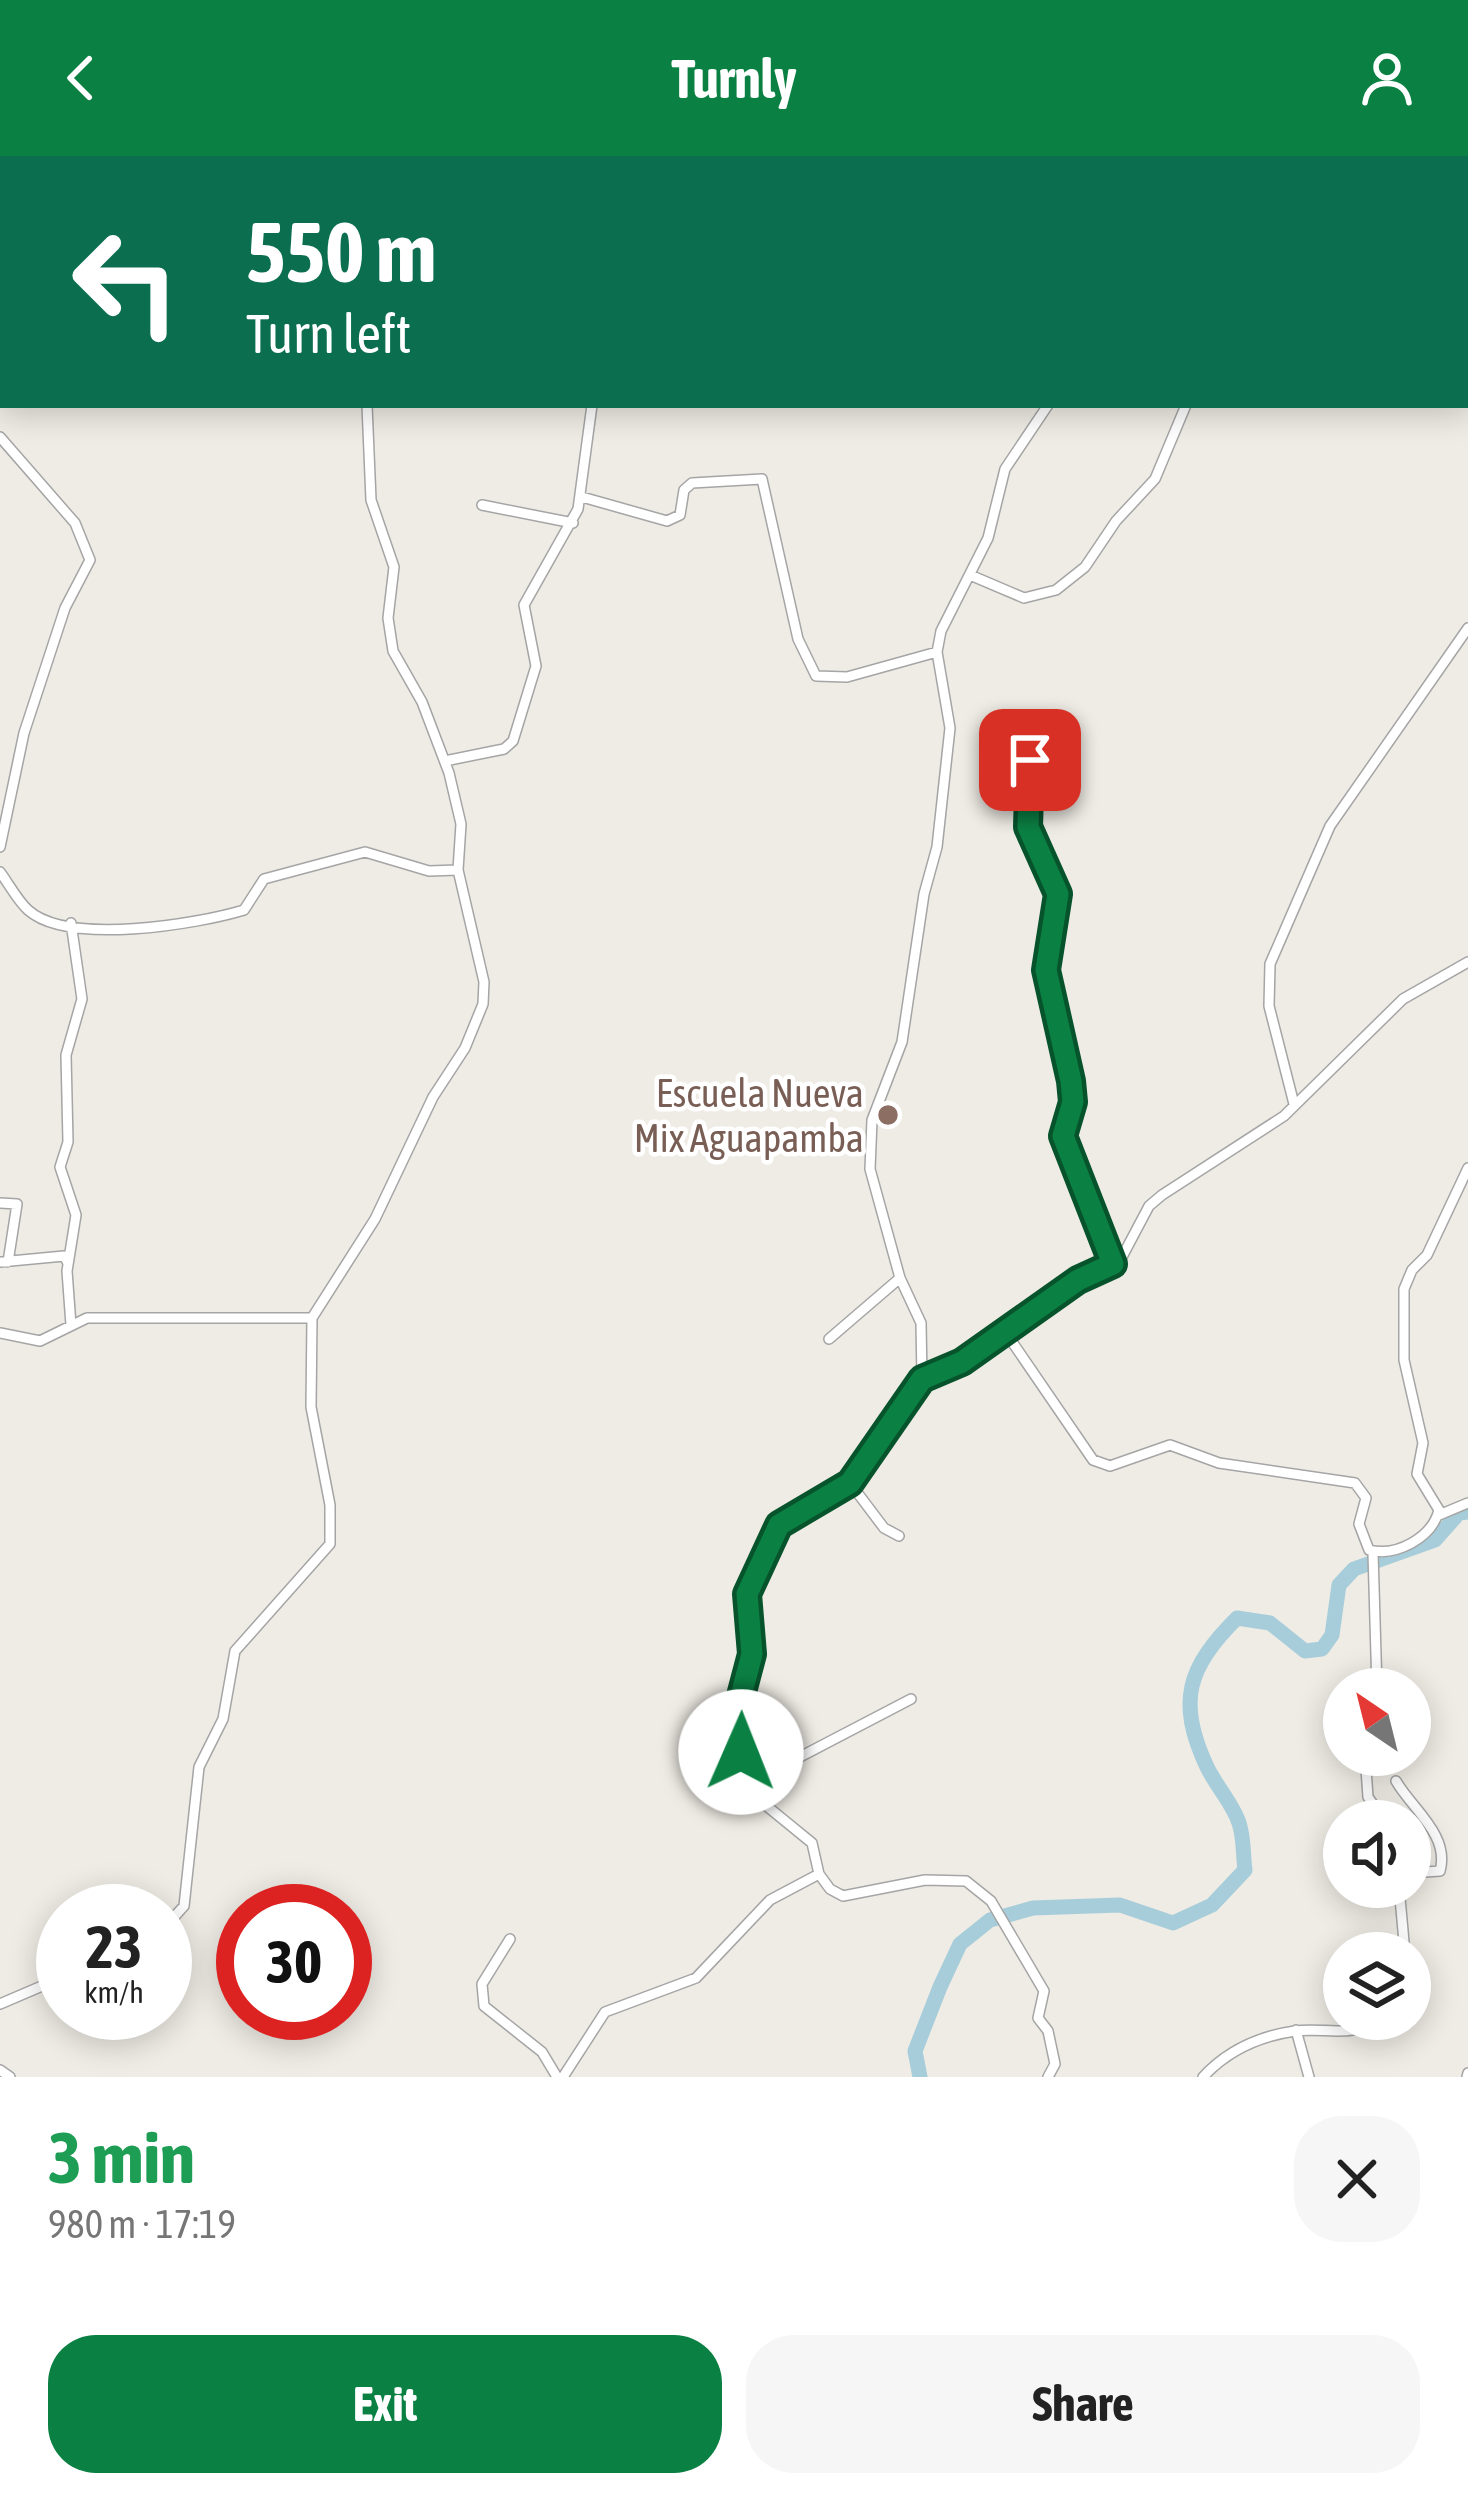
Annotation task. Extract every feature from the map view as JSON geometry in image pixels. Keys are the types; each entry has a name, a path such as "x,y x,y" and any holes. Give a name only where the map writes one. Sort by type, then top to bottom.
{"street":[{"path":"188,1884 193,1801 200,1767 223,1719 235,1651 330,1544 330,1505 311,1407 312,1318 375,1219 483,1004 481,953 458,870 461,824 445,760 422,702 393,651 388,618 394,567 371,500 367,408"},
{"path":"445,760 504,749 513,741 536,666 524,605 573,523 582,497 592,408"},
{"path":"922,1379 921,1322 900,1278 870,1169 872,1120 909,1015 924,893 937,847 950,728 937,652 949,606 988,538 1006,469 1046,408"},
{"path":"970,575 1024,598 1074,580 1116,521 1155,479 1185,408"},
{"path":"0,437 75,523 90,560 65,608 24,734 0,847"},
{"path":"582,497 667,521 680,515 684,490 692,483 762,478 798,639 816,676 847,677 937,652"},
{"path":"482,505 573,523"},
{"path":"1294,1104 1269,1006 1270,964 1330,826 1468,628"},
{"path":"1043,725 1030,760 1028,827 1058,894 1046,970 1071,1081 1073,1102 1063,1136 1113,1264"},
{"path":"0,872 30,912 71,923 155,931 249,908 264,879 364,853 429,871 458,870"},
{"path":"71,923 82,999 72,1018 66,1055 68,1142 60,1167 76,1215 69,1265 71,1325"},
{"path":"1048,2077 1055,2064 1048,2031 1038,2018 1044,1991 991,1901 966,1881 947,1880 843,1896 819,1874 812,1843 758,1803 748,1784 735,1730 752,1654 745,1614 752,1577 779,1525 850,1483 922,1379 962,1362 1078,1280 1113,1264 1130,1245 1149,1207 1271,1126 1403,999 1468,962"},
{"path":"1439,1515 1418,1474 1423,1443 1404,1360 1403,1289 1412,1270 1427,1255 1468,1168"},
{"path":"0,1203 17,1204 4,1262 64,1256 69,1265"},
{"path":"829,1339 900,1278"},
{"path":"0,1333 40,1341 100,1317 312,1318"},
{"path":"1004,1330 1093,1460 1110,1466 1170,1444 1220,1463 1355,1483 1366,1498 1359,1532 1374,1561 1377,1668"},
{"path":"850,1483 884,1528 899,1536"},
{"path":"1374,1561 1420,1538 1439,1515 1468,1503"},
{"path":"748,1784 911,1699"},
{"path":"1396,1781 1410,1800"},
{"path":"1431,1829 1442,1854 1440,1871 1431,1872"},
{"path":"509,1939 482,1984 484,2006 542,2052 560,2077 605,2012 696,1978 770,1900 819,1874"},
{"path":"0,2004 36,1989"},
{"path":"1202,2077 1218,2060 1258,2040 1296,2030 1323,2031"},
{"path":"1296,2030 1309,2077"},
{"path":"0,2070 10,2077"}],"waterway":[{"path":"920,2077 915,2051 940,1987 960,1944 990,1920 1033,1908 1120,1905 1173,1923 1212,1905 1245,1870 1239,1823 1197,1744 1190,1704 1198,1669 1237,1618 1270,1623 1305,1651 1322,1649 1332,1635 1339,1585 1354,1569 1435,1540 1459,1513 1468,1512"}],"place":[{"name":"Escuela Nueva Mix Aguapamba","path":"888,1115"}],"route":[{"path":"741,1752 735,1730 737,1711 752,1654 745,1614 747,1594 779,1525 850,1483 922,1379 962,1362 1078,1280 1113,1264 1063,1136 1073,1102 1071,1081 1046,982 1058,894 1031,842 1030,760"}]}
